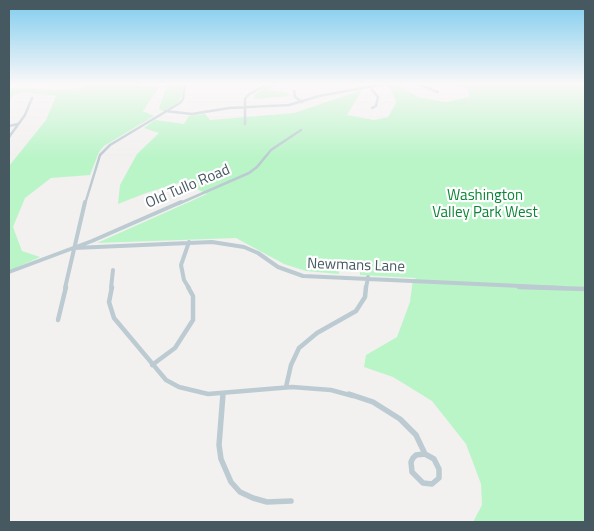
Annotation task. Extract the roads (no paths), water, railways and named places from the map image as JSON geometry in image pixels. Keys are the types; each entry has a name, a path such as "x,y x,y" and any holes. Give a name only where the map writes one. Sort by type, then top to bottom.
{"street":[{"path":"9,137 29,108"},
{"path":"58,320 86,195 100,155 110,145 170,108"},
{"path":"165,111 192,114 239,108"},
{"path":"245,108 245,124"},
{"path":"9,126 18,124"},
{"name":"Old Tullo Road","path":"74,248 249,173 257,167 271,150 301,130"},
{"path":"152,365 175,348 187,332 192,320 194,313 193,296 181,270 181,260 188,242"},
{"name":"Newmans Lane","path":"9,272 74,248 212,242 244,247 258,253 278,267 303,276 368,277 514,287 585,289"},
{"path":"113,270 109,302 112,313 166,380 179,387 201,394 223,394 286,387 332,390 373,402 386,408 409,428 421,443 425,454 434,460 439,469 439,478 432,484 423,484 412,472 411,462 413,458 425,454"},
{"path":"286,387 291,365 299,348 317,333 356,310 365,297 368,277"},
{"path":"223,394 219,445 223,465 231,482 240,492 253,498 267,502 291,501"}],"park label":[{"name":"Washington Valley Park West","path":"485,204"}]}
